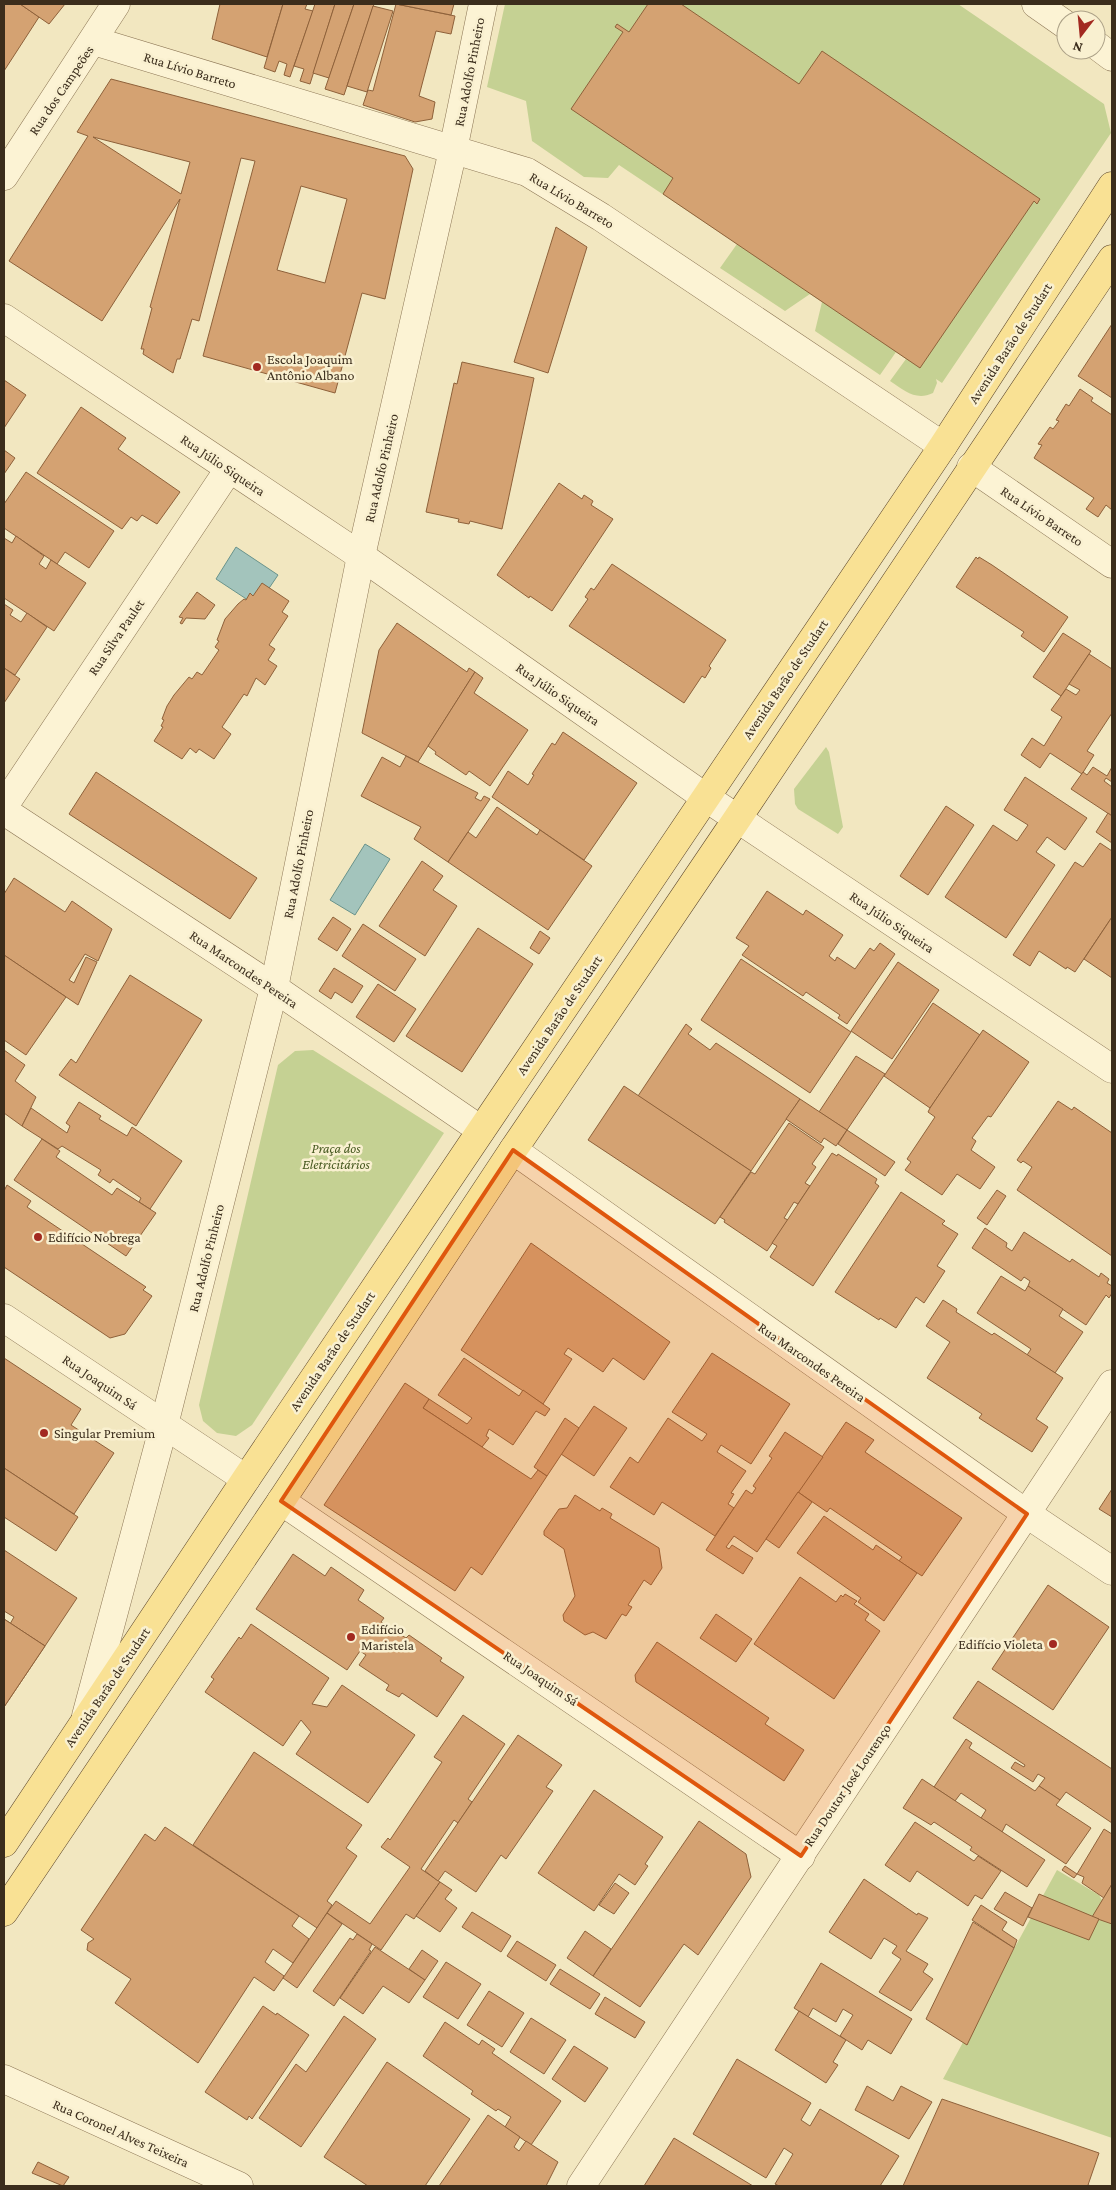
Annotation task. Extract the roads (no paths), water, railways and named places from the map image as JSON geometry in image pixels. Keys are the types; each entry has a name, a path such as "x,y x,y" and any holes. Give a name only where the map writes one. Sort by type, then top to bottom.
{"main road":[{"name":"Avenida Barão de Studart","path":"6,1836 943,446 1112,186"},
{"path":"4,1912 282,1501 513,1150 738,819 1112,259"}],"street":[{"name":"Rua dos Campeões","path":"4,176 94,41 116,4"},
{"name":"Rua Adolfo Pinheiro","path":"86,1718 164,1425 274,988 361,556 453,150 483,4"},
{"path":"1036,4 1056,18"},
{"name":"Rua Lívio Barreto","path":"94,41 527,172 601,217 943,446"},
{"name":"Rua Júlio Siqueira","path":"4,318 361,556 705,797 1112,1069"},
{"name":"Rua Lívio Barreto","path":"971,468 1112,564"},
{"name":"Rua Silva Paulet","path":"4,806 229,469"},
{"name":"Rua Marcondes Pereira","path":"4,811 274,988 481,1130"},
{"name":"Rua Marcondes Pereira","path":"513,1150 1027,1514 1112,1571"},
{"name":"Rua Joaquim Sá","path":"4,1318 246,1479"},
{"name":"Rua Doutor José Lourenço","path":"581,2186 1112,1384"},
{"name":"Rua Joaquim Sá","path":"282,1501 801,1856"},
{"name":"Rua Coronel Alves Teixeira","path":"4,2079 239,2186"}],"water":[{"path":"236,547 278,575 257,606 216,579"},
{"path":"365,844 390,859 355,915 330,900"}],"place":[{"name":"Escola Joaquim Antônio Albano","path":"257,367"},
{"name":"Edifício Nobrega","path":"38,1237"},
{"name":"Singular Premium","path":"44,1433"},
{"name":"Edifício Maristela","path":"351,1637"},
{"name":"Edifício Violeta","path":"1053,1644"}],"park label":[{"name":"Praça dos Eletricitários","path":"336,1156"}]}
